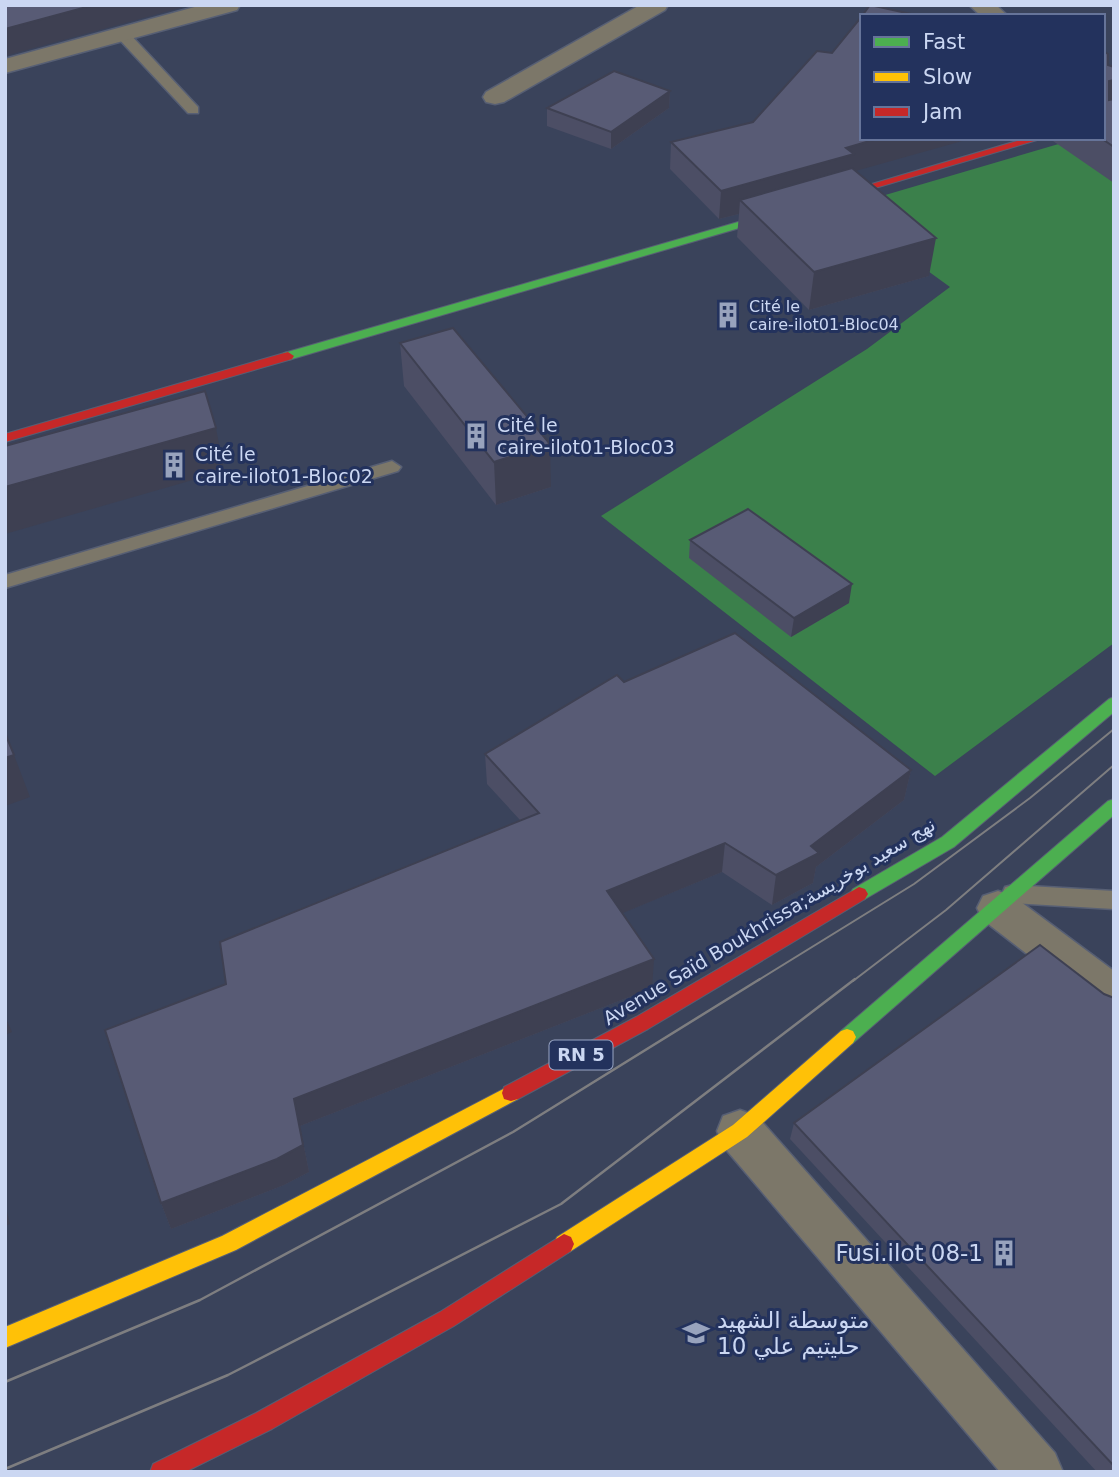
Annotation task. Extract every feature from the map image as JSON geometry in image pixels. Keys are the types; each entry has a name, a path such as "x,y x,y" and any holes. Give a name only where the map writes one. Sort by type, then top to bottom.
{"main road":[{"path":"5,438 1032,140"},
{"name":"Avenue Saïd Boukhrissa;نهج سعيد بوخريسة","path":"5,1338 229,1243 642,1023 948,842 1114,703"},
{"path":"161,1472 264,1421 447,1319 740,1130 1114,805"}],"street":[{"path":"5,66 229,5"},
{"path":"495,97 657,5"},
{"path":"1005,901 1114,996"},
{"path":"740,1130 1036,1472"}],"lane":[{"path":"122,34 193,110"},
{"path":"5,582 392,467"},
{"path":"1005,901 1114,900"}],"green space":[{"path":"1114,128 1114,643 935,776 601,516 867,349 950,287 841,208 1072,140 1105,140 1105,136"}],"building":[{"path":"5,5 94,5 5,29"},
{"path":"870,5 911,14 863,14"},
{"path":"860,18 860,140 873,140 846,148 854,154 721,191 671,142 753,122 817,51 832,53"},
{"path":"1105,52 1108,54 1108,65 1114,67 1114,80 1109,81 1109,100 1114,99 1114,147 1104,140"},
{"path":"614,71 670,91 611,132 547,108"},
{"path":"852,168 936,238 814,272 740,200"},
{"path":"453,328 550,444 494,462 400,343"},
{"path":"205,391 216,428 5,487 5,446"},
{"path":"748,509 852,584 794,618 690,540"},
{"path":"735,633 911,770 811,846 819,853 776,875 725,843 607,891 654,959 294,1099 303,1145 277,1159 161,1203 105,1030 226,984 220,942 539,813 485,754 617,675 624,682"},
{"path":"5,733 14,755 5,758"},
{"name":"Fusi.ilot 08-1","path":"1040,945 1104,994 1114,998 1114,1466 794,1123"}],"tram line":[{"path":"757,981 914,884 1030,798 1114,729"},
{"path":"853,981 946,910 1114,765"},
{"path":"5,1382 200,1300 513,1132 760,979"},
{"path":"5,1469 228,1375 561,1204 855,979"}],"traffic: fast":[{"path":"288,356 780,213"},
{"path":"859,894 948,842 1114,703"},
{"path":"847,1037 1114,805"}],"traffic: slow":[{"path":"564,1244 740,1131 847,1037"},
{"path":"5,1338 229,1243 511,1093"}],"traffic: jam":[{"path":"780,213 1032,140"},
{"path":"5,438 288,356"},
{"path":"511,1093 642,1023 859,894"},
{"path":"161,1472 264,1421 447,1319 564,1244"}],"place":[{"name":"Cité le caire-ilot01-Bloc04","path":"728,315"},
{"name":"Cité le caire-ilot01-Bloc03","path":"476,436"},
{"name":"Cité le caire-ilot01-Bloc02","path":"174,465"},
{"name":"Fusi.ilot 08-1","path":"1004,1253"},
{"name":"متوسطة الشهيد حليتيم علي 10","path":"696,1333"}]}
